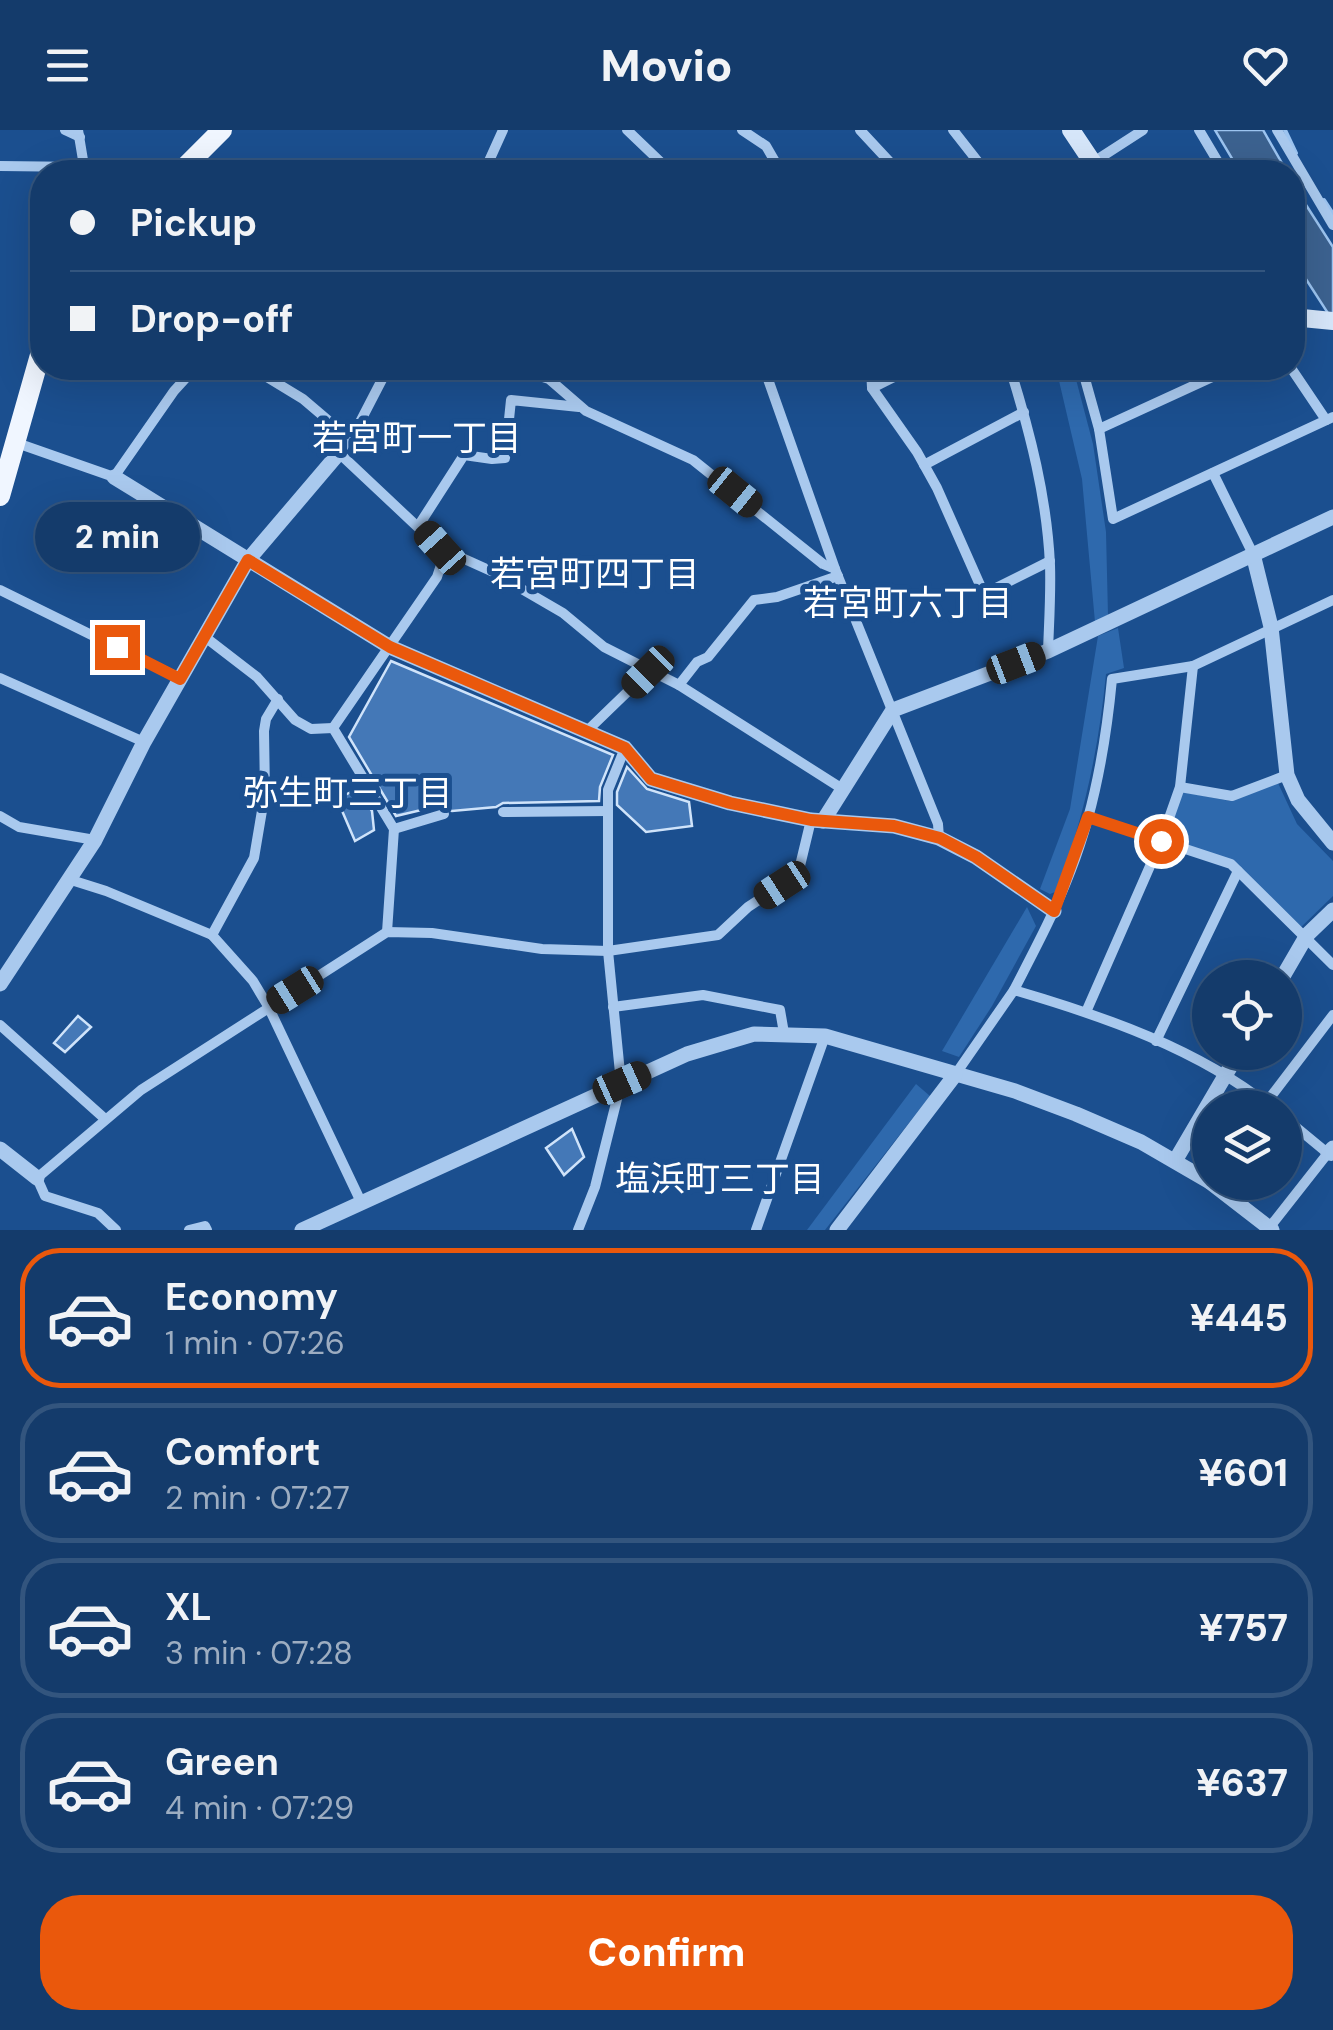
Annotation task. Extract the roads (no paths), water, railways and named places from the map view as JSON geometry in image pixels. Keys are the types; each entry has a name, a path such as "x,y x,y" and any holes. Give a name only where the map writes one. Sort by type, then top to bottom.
{"main road":[{"path":"194,160 222,130"},
{"path":"1071,130 1086,160"},
{"path":"0,496 7,440 30,380"}],"street":[{"path":"65,130 79,133 83,160"},
{"path":"490,160 504,130"},
{"path":"626,130 658,160"},
{"path":"742,130 766,146 774,160"},
{"path":"860,130 887,160"},
{"path":"953,130 977,160"},
{"path":"1102,160 1144,130"},
{"path":"1198,130 1217,160"},
{"path":"1277,130 1295,160"},
{"path":"0,166 30,167"},
{"path":"1305,178 1333,225"},
{"path":"114,477 185,380"},
{"path":"272,380 303,399 350,439"},
{"path":"0,984 95,840 144,742 248,560 350,439 382,380"},
{"path":"551,380 579,407 693,460 837,572"},
{"path":"768,380 837,572 938,824 940,838"},
{"path":"872,380 872,388 924,465 984,594 1050,561"},
{"path":"872,388 888,380"},
{"path":"1014,380 1046,519 1050,561 1048,651"},
{"path":"1085,380 1099,429 1113,519 1330,418 1300,380"},
{"path":"1099,429 1202,380"},
{"path":"419,525 464,454 492,460 505,458 510,400 579,407"},
{"path":"924,465 1024,412"},
{"path":"7,440 114,477 390,647 625,748 651,779 765,813 894,826 940,838 976,857 1054,911"},
{"path":"339,453 446,550 563,613 604,647 679,685 841,788"},
{"path":"1213,472 1253,554 1271,627 1287,776 1298,800 1333,843"},
{"path":"37,1178 104,1118 157,1079 387,932 432,933 542,950 608,951 724,932 748,907 798,874 817,821 893,710 1048,651 1333,517"},
{"path":"333,728 437,577 446,550"},
{"path":"679,685 696,662 708,657 754,600 777,597 837,572"},
{"path":"0,590 180,679"},
{"path":"836,1230 955,1075 1014,990 1054,911 1088,817 1108,723 1112,679 1194,666 1333,600"},
{"path":"205,638 242,663 295,720 308,728 333,728"},
{"path":"1086,1012 1161,841 1180,787 1194,666"},
{"path":"588,730 648,672"},
{"path":"0,678 144,742"},
{"path":"212,935 254,858 265,793 264,732 266,719 278,699"},
{"path":"333,728 394,829 387,932"},
{"path":"578,1230 605,1154 622,1083 608,951 608,790 625,748"},
{"path":"1180,787 1232,796 1287,776"},
{"path":"502,812 608,811"},
{"path":"394,829 444,814"},
{"path":"0,816 18,827 95,840"},
{"path":"1088,817 1231,864 1333,965"},
{"path":"1156,1042 1238,871"},
{"path":"68,878 212,935 253,981 268,1006 362,1204"},
{"path":"1292,960 1306,935 1333,910"},
{"path":"1014,990 1086,1012 1156,1042 1247,1090"},
{"path":"613,1006 712,996 780,1010 784,1033"},
{"path":"1280,1090 1333,1015"},
{"path":"0,1025 104,1118"},
{"path":"302,1230 622,1083 723,1041 754,1034 826,1036 955,1075 1076,1114 1192,1171"},
{"path":"756,1230 826,1036"},
{"path":"1175,1161 1230,1070"},
{"path":"1233,1200 1271,1229 1331,1153 1302,1131"},
{"path":"0,1149 37,1178 45,1196 98,1213 116,1230"},
{"path":"189,1230 205,1226 207,1230"}],"waterway":[{"path":"1285,130 1296,153"},
{"path":"1324,200 1333,214"}],"district":[{"name":"若宮町一丁目","path":"417,438"},
{"name":"若宮町四丁目","path":"595,574"},
{"name":"若宮町六丁目","path":"908,603"},
{"name":"弥生町三丁目","path":"348,793"},
{"name":"塩浜町三丁目","path":"720,1179"}]}
